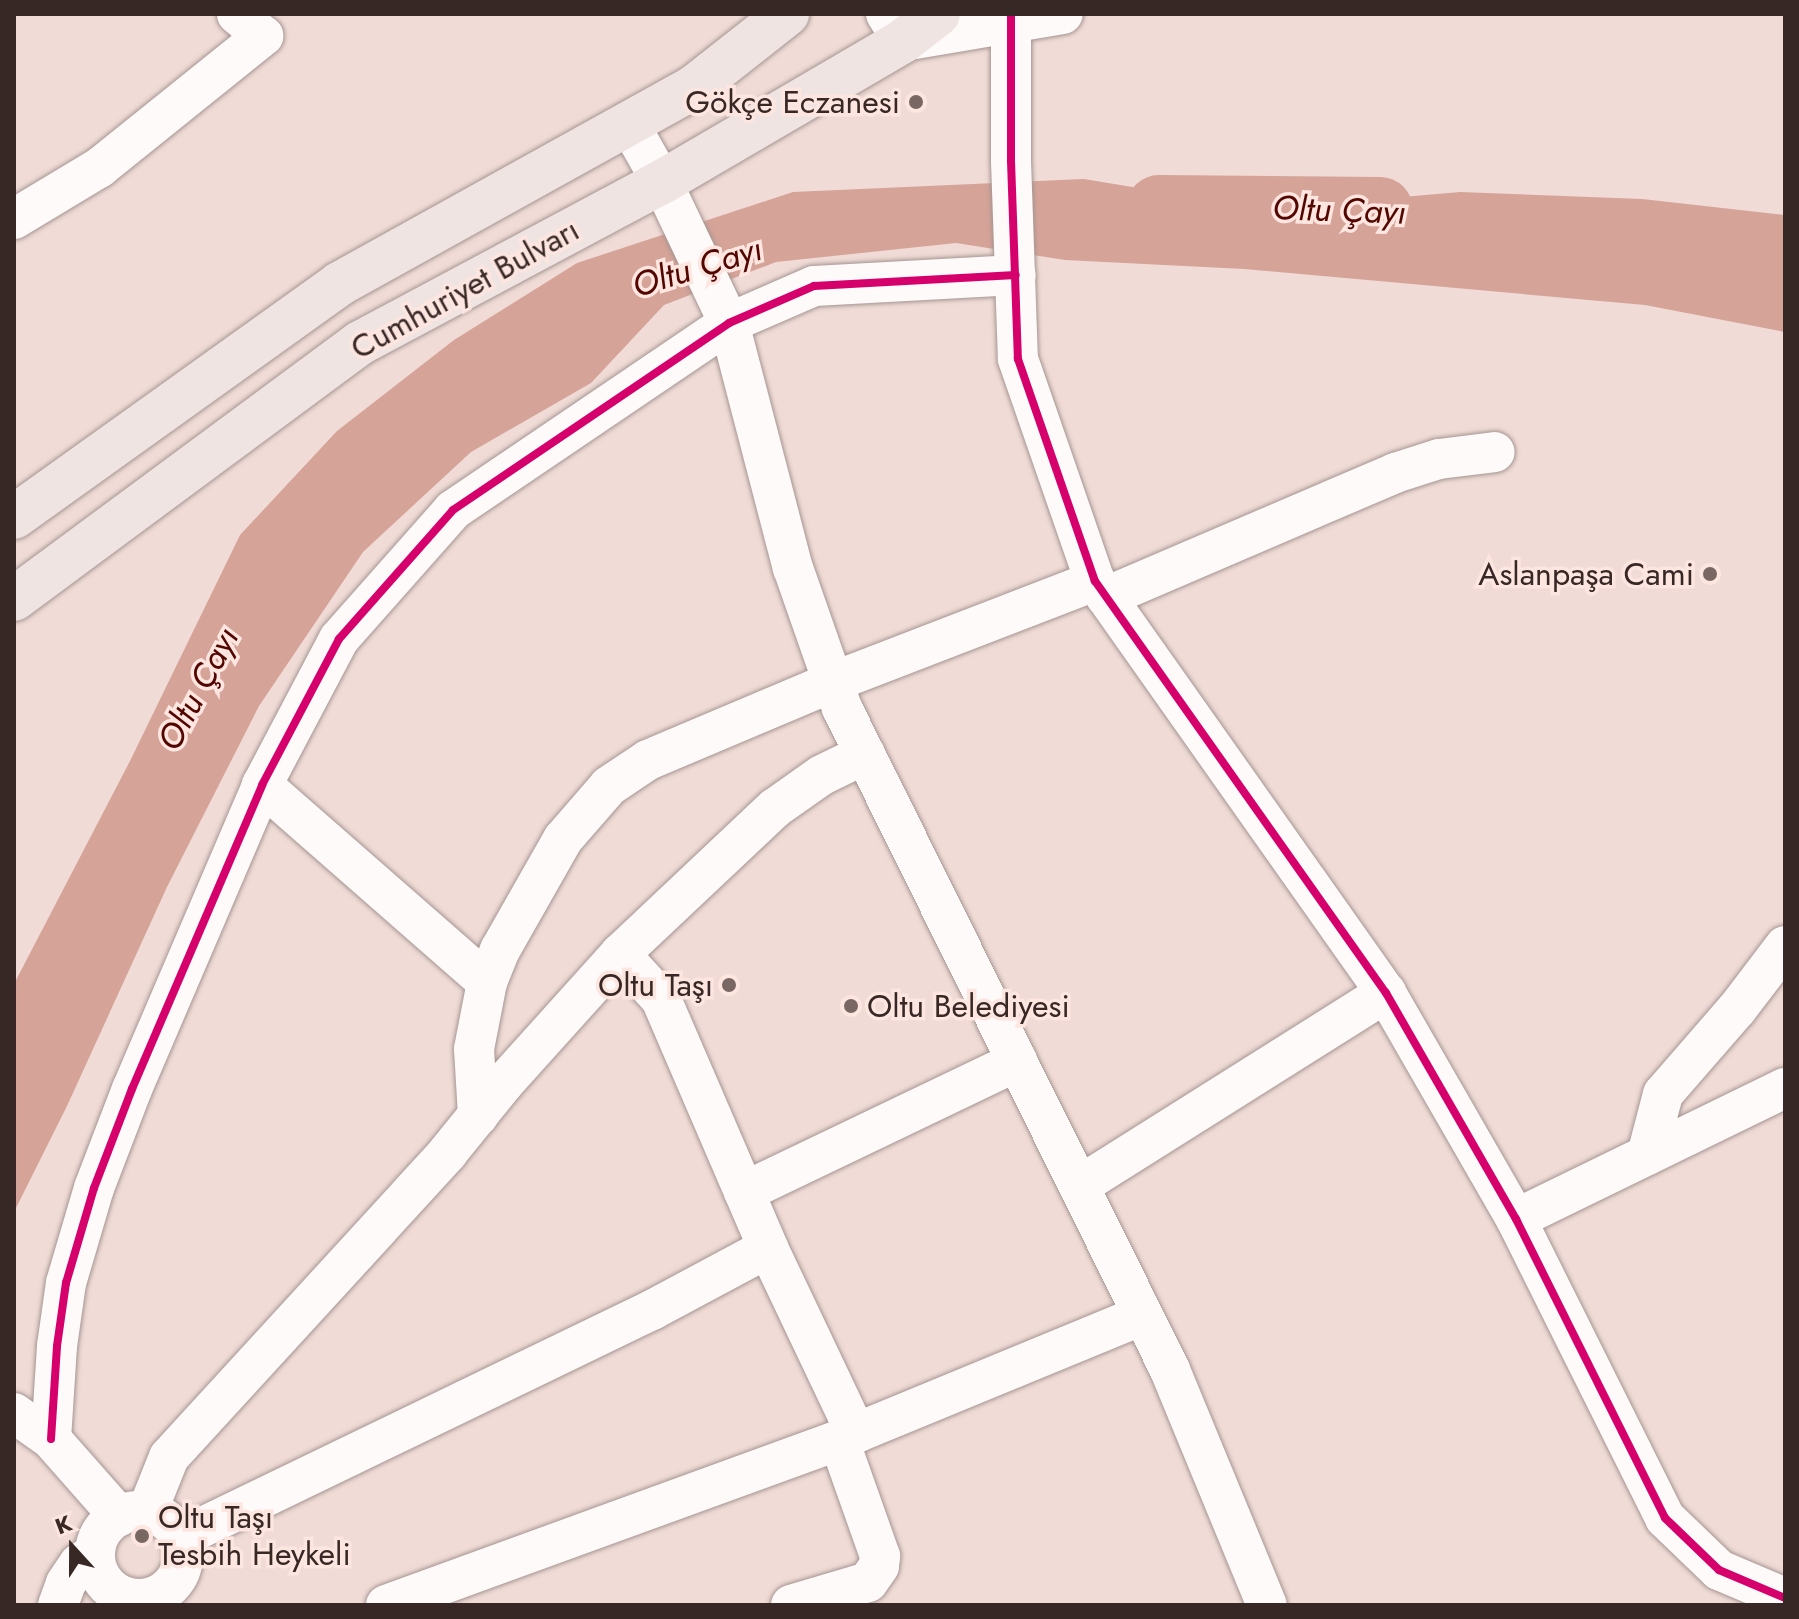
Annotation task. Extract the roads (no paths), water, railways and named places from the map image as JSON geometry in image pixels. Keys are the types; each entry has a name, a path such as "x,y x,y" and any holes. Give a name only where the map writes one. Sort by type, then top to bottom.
{"main road":[{"name":"Cumhuriyet Bulvarı","path":"14,517 339,284 693,88 787,14"},
{"name":"Cumhuriyet Bulvarı","path":"14,599 360,343 662,182 894,27 938,14"}],"street":[{"path":"14,219 99,168 263,36 237,14"},
{"path":"894,27 1063,14"},
{"path":"1011,19 1011,161 1018,359 1100,589 1386,993 1516,1219 1665,1518 1719,1570 1785,1598"},
{"path":"629,124 662,182 729,323 793,568 833,682 865,754 1170,1370 1267,1605"},
{"path":"51,1439 57,1346 66,1283 94,1188 132,1089 262,785 339,639 453,510 729,323 814,286 1016,275"},
{"path":"478,1116 474,1049 487,982 500,950 563,839 609,786 648,760 833,682 1100,589 1395,473 1439,459 1495,452"},
{"path":"14,1413 51,1439 133,1514 161,1517 180,1538 181,1569 174,1583 157,1600 132,1599 105,1584 97,1570 95,1553 98,1538 133,1514 169,1457 448,1152 620,954 775,808 822,775 865,754"},
{"path":"262,785 487,982"},
{"path":"1647,1155 1663,1094 1737,1009 1785,946"},
{"path":"620,954 661,999 847,1436 880,1556 879,1566 868,1582 791,1605"},
{"path":"1079,1186 1386,993"},
{"path":"744,1192 1017,1061"},
{"path":"1516,1219 1785,1088"},
{"path":"180,1538 654,1309 768,1248"},
{"path":"410,1601 847,1436 1142,1315"},
{"path":"58,1605 66,1583 79,1564 95,1553"}],"water":[{"path":"1084,179 1265,209 1460,192 1642,199 1785,215 1785,332 1645,305 1244,269 1065,260 956,243 776,262 664,305 591,383 471,452 363,552 259,706 167,887 67,1106 14,1212 14,984 130,761 240,535 337,431 454,340 577,263 793,192"}],"waterway":[{"name":"Oltu Çayı","path":"1159,208 1380,210"}],"place":[{"name":"Gökçe Eczanesi","path":"916,102"},
{"name":"Aslanpaşa Cami","path":"1710,574"},
{"name":"Oltu Taşı","path":"729,985"},
{"name":"Oltu Belediyesi","path":"851,1006"},
{"name":"Oltu Taşı Tesbih Heykeli","path":"142,1536"}]}
